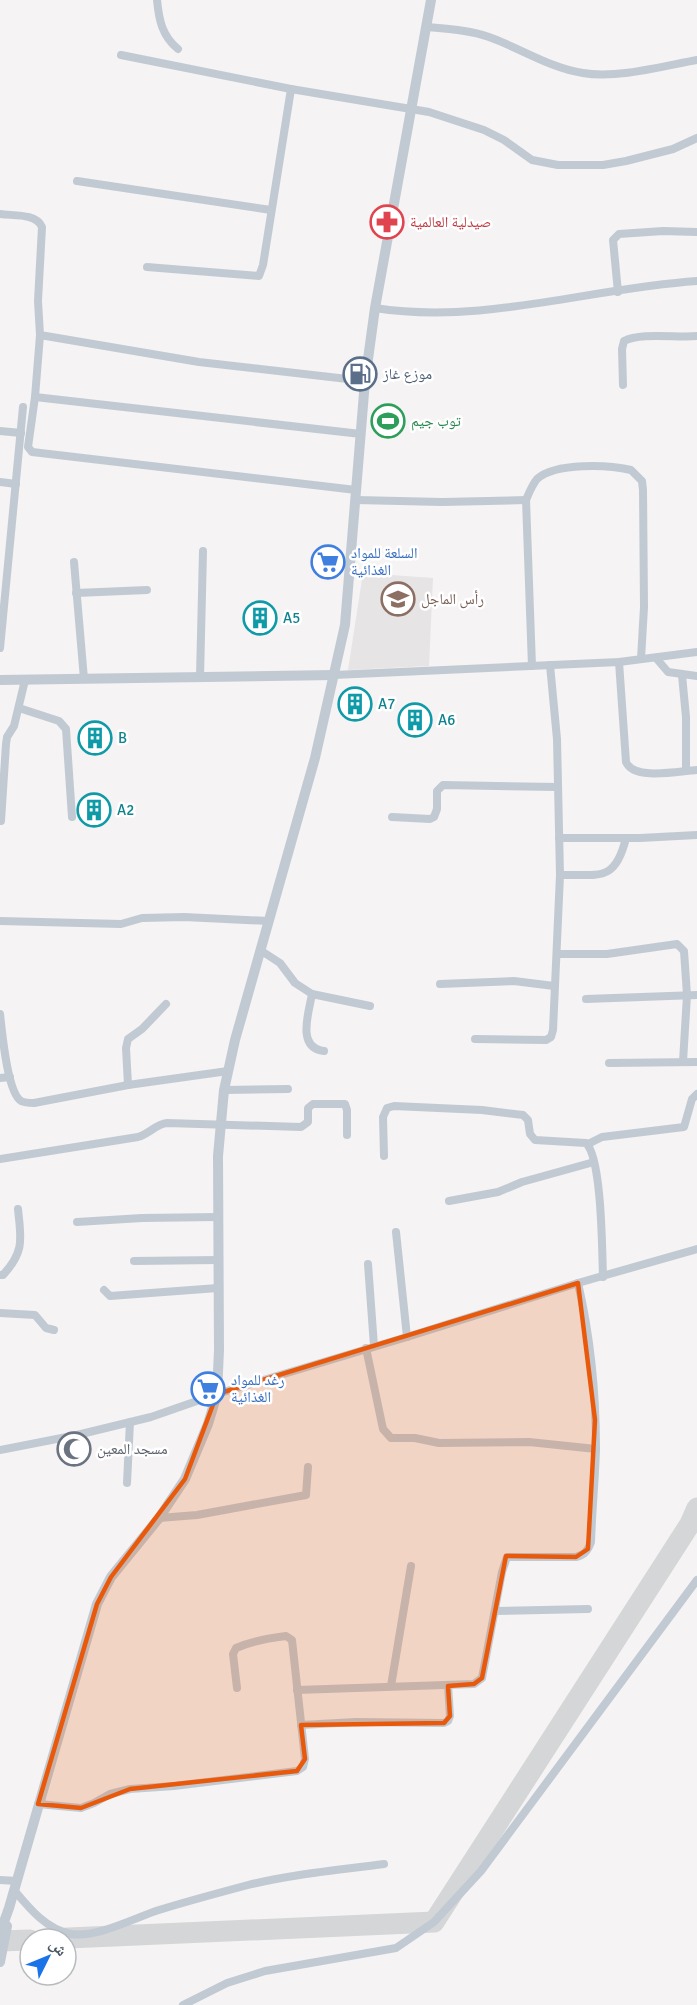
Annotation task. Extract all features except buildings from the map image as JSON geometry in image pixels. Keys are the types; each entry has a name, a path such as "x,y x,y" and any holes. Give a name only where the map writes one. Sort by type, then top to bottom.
{"street":[{"path":"157,0 164,33 178,49"},
{"path":"0,1962 15,1885 97,1604 116,1570 159,1518 185,1479 208,1424 217,1394 219,1123 224,1090 260,950 315,758 334,675 348,599 365,381 375,308 431,0"},
{"path":"426,27 484,35 522,52 582,73 609,74 697,60"},
{"path":"121,56 291,89 410,107 484,130 504,140 532,160 558,165 583,166 626,161 673,149 697,138"},
{"path":"147,267 259,276 263,265 291,89"},
{"path":"77,181 271,210"},
{"path":"0,214 33,218 39,221 42,227 38,301 40,335 28,447 32,452 356,495 432,502 526,500"},
{"path":"618,292 613,240 619,234 663,231 697,232"},
{"path":"375,308 401,312 454,313 697,281"},
{"path":"40,335 199,362 365,381"},
{"path":"623,385 622,349 624,341 697,336"},
{"path":"35,397 361,434"},
{"path":"0,648 23,407"},
{"path":"0,431 21,433"},
{"path":"532,666 526,500 537,479 543,475 572,467 616,467 631,470 638,476 644,490 644,607 641,659"},
{"path":"0,482 16,484"},
{"path":"200,677 203,551"},
{"path":"74,562 84,679"},
{"path":"76,592 147,590"},
{"path":"0,680 334,675 619,662 697,652"},
{"path":"656,658 668,672 697,676"},
{"path":"619,662 628,768 639,773 697,770"},
{"path":"475,1039 546,1040 551,1037 553,1030 560,875 557,739 550,665"},
{"path":"682,675 686,717 686,771"},
{"path":"1,821 4,737 12,732 25,680"},
{"path":"19,708 59,721 66,729 72,817"},
{"path":"392,817 434,818 437,809 437,791 443,785 557,788"},
{"path":"559,838 681,838 697,835"},
{"path":"560,875 605,874 616,865 626,838"},
{"path":"0,921 121,924 142,918 184,917 268,921"},
{"path":"558,954 607,954 677,944 684,951 687,995 683,1062"},
{"path":"260,950 280,963 295,983 312,994 370,1006"},
{"path":"440,984 514,981 554,986"},
{"path":"312,994 307,1040 317,1049 324,1051"},
{"path":"586,999 697,995"},
{"path":"128,1085 126,1048 128,1039 142,1029 166,1004"},
{"path":"0,1014 10,1077 18,1098 27,1103 128,1085 228,1071"},
{"path":"609,1063 697,1062"},
{"path":"0,1078 10,1077"},
{"path":"224,1090 288,1089"},
{"path":"384,1156 383,1117 387,1108 394,1106 482,1110 523,1115 528,1120 530,1134 535,1140 579,1141 588,1144 602,1137 684,1127 692,1099 697,1094"},
{"path":"0,1159 138,1137 163,1123 301,1127 308,1122 310,1105 345,1104 347,1135"},
{"path":"588,1144 598,1185 603,1277"},
{"path":"448,1201 498,1192 522,1182 594,1162"},
{"path":"0,1275 7,1270 20,1251 18,1209"},
{"path":"77,1222 218,1217"},
{"path":"396,1232 407,1337"},
{"path":"0,1450 130,1422 578,1283 697,1249"},
{"path":"134,1261 218,1260"},
{"path":"368,1264 370,1347 383,1430 391,1438 415,1438 439,1443 529,1442 596,1449"},
{"path":"297,1690 474,1684 482,1678 502,1572 507,1557 576,1557 582,1556 588,1549 591,1542 596,1449 587,1333 578,1283"},
{"path":"104,1290 110,1296 218,1288"},
{"path":"0,1313 35,1315 46,1328 54,1330"},
{"path":"127,1483 130,1422"},
{"path":"159,1518 197,1515 306,1496 308,1467"},
{"path":"391,1686 411,1566"},
{"path":"183,2005 227,1983 265,1971 396,1948 434,1922 481,1871 697,1580"},
{"path":"496,1611 588,1609"},
{"path":"38,1804 81,1808 110,1794 130,1789 297,1771 303,1767 305,1759 292,1640 286,1636 260,1640 236,1648 233,1654 237,1688"},
{"path":"301,1725 363,1722 444,1723 450,1716 448,1685"},
{"path":"0,1880 15,1885 31,1910 53,1928 73,1934 84,1934 256,1883 384,1864"},
{"path":"0,1933 9,1908"}],"highlighted area":[{"path":"578,1283 595,1420 588,1549 576,1557 506,1556 482,1678 474,1684 448,1686 450,1716 444,1723 301,1725 305,1759 297,1771 130,1789 81,1808 38,1804 97,1604 111,1577 185,1479 217,1394"}],"shaded area":[{"path":"363,573 433,578 429,666 348,670"}],"taxiway":[{"path":"78,1938 434,1922 690,1524 697,1508"},
{"path":"0,1941 18,1940"}],"place":[{"name":"صيدلية العالمية","path":"387,222"},
{"name":"موزع غاز","path":"360,374"},
{"name":"توب جيم","path":"388,421"},
{"name":"السلعة للمواد الغذائية","path":"328,562"},
{"name":"رأس الماجل","path":"398,599"},
{"name":"A5","path":"260,618"},
{"name":"A7","path":"355,704"},
{"name":"A6","path":"415,720"},
{"name":"B","path":"95,738"},
{"name":"A2","path":"94,810"},
{"name":"رغد للمواد الغذائية","path":"208,1389"},
{"name":"مسجد المعين","path":"74,1449"}]}
